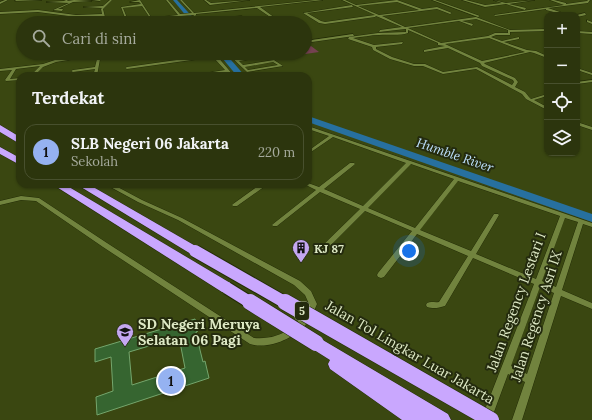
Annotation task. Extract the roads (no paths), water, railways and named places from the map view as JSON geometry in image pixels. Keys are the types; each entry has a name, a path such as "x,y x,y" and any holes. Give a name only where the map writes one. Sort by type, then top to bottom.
{"highway":[{"path":"0,128 16,138"},
{"path":"0,136 16,146"},
{"path":"0,150 16,160"},
{"name":"5","path":"64,188 184,260 442,420"},
{"name":"Jalan Tol Lingkar Luar Jakarta","path":"88,188 492,420"},
{"path":"316,343 335,363 417,420"}],"street":[{"path":"0,3 7,0"},
{"path":"16,1 41,0"},
{"path":"92,0 82,8 104,6 111,0"},
{"path":"43,6 48,1 55,3 66,1 100,0"},
{"path":"131,2 139,0 149,16"},
{"path":"168,0 181,14"},
{"path":"181,0 195,16"},
{"path":"205,0 210,4 249,0 271,16"},
{"path":"295,2 308,0"},
{"path":"160,16 322,0"},
{"path":"340,0 482,63 514,79 516,82 514,87"},
{"path":"343,0 354,6"},
{"path":"433,0 479,16 476,18"},
{"path":"463,0 483,6 534,0"},
{"path":"468,2 482,0"},
{"path":"494,0 528,10"},
{"path":"551,0 568,4"},
{"path":"56,13 62,10 54,10 74,1"},
{"path":"309,16 304,13 397,1 423,10"},
{"path":"495,15 589,1 592,2"},
{"path":"122,7 125,2"},
{"path":"578,3 584,5"},
{"path":"122,7 142,5"},
{"path":"102,16 104,6"},
{"path":"122,7 125,16"},
{"path":"312,18 325,23 439,8 451,13"},
{"path":"544,8 558,12"},
{"path":"0,13 38,11 76,16 103,13"},
{"path":"92,13 103,13"},
{"path":"164,16 181,14"},
{"path":"580,16 586,14"},
{"path":"312,40 404,29 476,18 508,29 509,32"},
{"path":"459,20 472,25"},
{"path":"588,22 592,23"},
{"path":"402,44 374,46 349,38 378,34 408,33 404,29"},
{"path":"439,44 489,37 495,34 509,34 509,32 544,30"},
{"path":"580,32 592,33"},
{"path":"489,37 544,56"},
{"path":"501,41 518,38"},
{"path":"374,46 377,51 391,58 410,64 424,65 443,73 476,68 514,87 524,93 531,100 544,107"},
{"path":"425,51 447,47"},
{"path":"482,63 529,53 527,51"},
{"path":"0,70 44,65 62,60"},
{"path":"96,72 99,60"},
{"path":"168,60 127,66 130,68 179,60"},
{"path":"220,60 228,71 221,72"},
{"path":"236,60 242,66 247,71 281,66 274,60 242,66"},
{"path":"36,72 44,65"},
{"path":"15,68 7,80 16,79"},
{"path":"72,71 97,68"},
{"path":"580,70 592,74"},
{"path":"580,73 585,72"},
{"path":"580,83 592,81"},
{"path":"531,100 544,96"},
{"path":"580,124 592,129"},
{"path":"312,128 592,225"},
{"path":"312,150 333,135"},
{"path":"323,250 410,162"},
{"path":"275,225 352,164"},
{"path":"381,275 417,231 457,178"},
{"path":"312,186 592,306"},
{"path":"0,203 29,198 37,199 47,204 105,245 253,341 265,342 278,340 303,322 313,304 308,293 297,283 180,219 116,188"},
{"path":"235,205 259,188"},
{"path":"430,305 436,306 442,304 496,215"},
{"name":"Jalan Regency Lestari I","path":"485,420 508,369 562,215"},
{"name":"Jalan Regency Asri IX","path":"517,420 527,379 581,221"},
{"path":"508,369 527,379"}],"waterway":[{"name":"Humble River","path":"175,0 189,16"},
{"name":"Humble River","path":"227,60 238,72"},
{"name":"Humble River","path":"312,120 592,218"}],"place":[{"name":"KJ 87","path":"301,263"},
{"name":"SD Negeri Meruya Selatan 06 Pagi","path":"125,347"},
{"name":"SLB Negeri 06 Jakarta","path":"171,381"}]}
